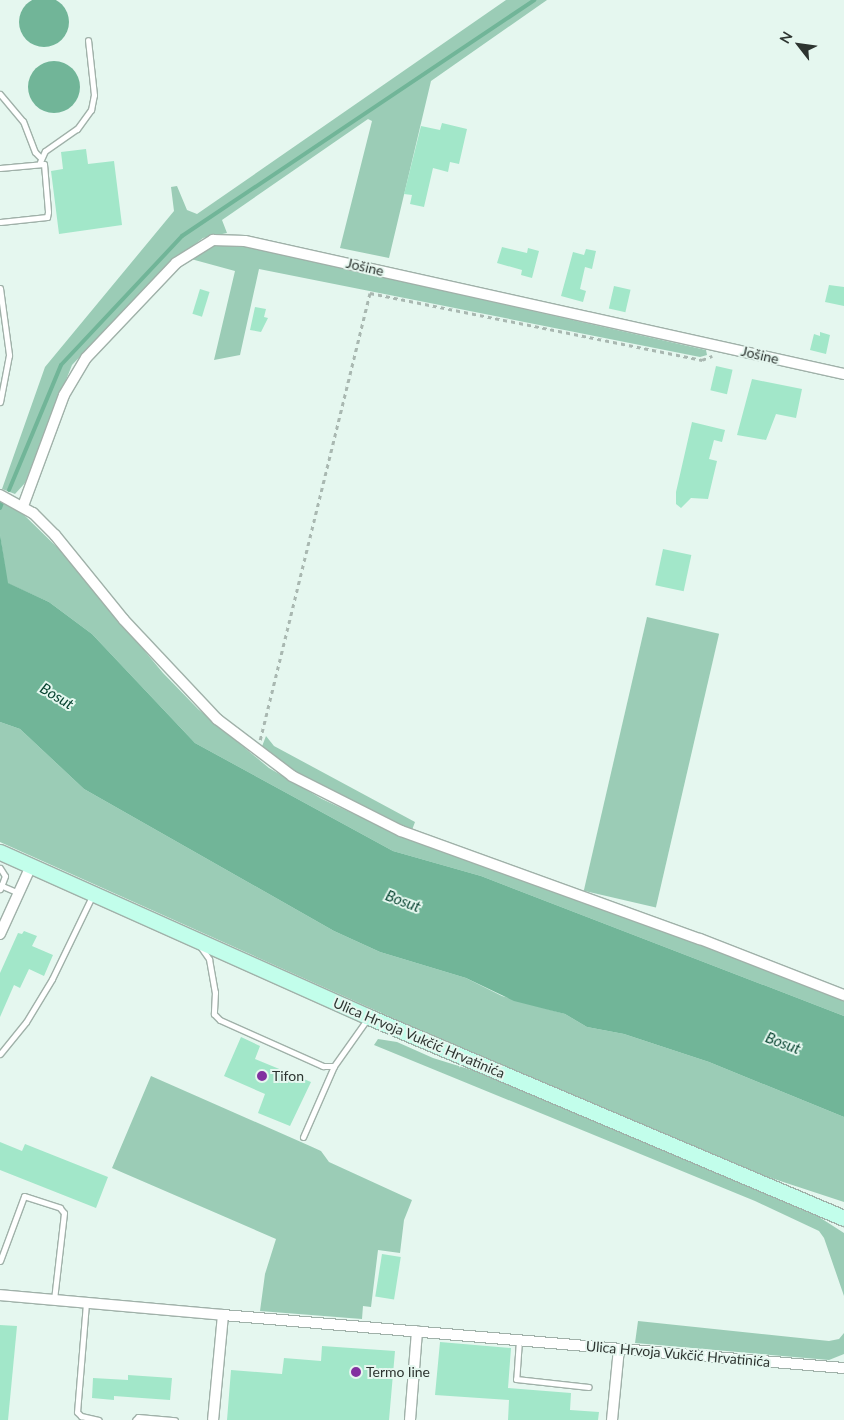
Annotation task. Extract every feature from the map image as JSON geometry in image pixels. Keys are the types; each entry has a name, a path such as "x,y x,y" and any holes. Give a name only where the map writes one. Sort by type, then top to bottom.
{"main road":[{"name":"Ulica Hrvoja Vukčić Hrvatinića","path":"0,852 369,1017 749,1180 843,1217"}],"street":[{"name":"Jošine","path":"23,506 64,395 86,358 176,263 213,240 246,241 844,374"},
{"path":"0,494 23,506 54,535 182,684 256,751 325,795 401,831 691,936 844,996"},
{"path":"0,934 31,866"},
{"name":"Ulica Hrvoja Vukčić Hrvatinića","path":"0,1295 839,1367 844,1360"},
{"path":"213,1420 223,1315"},
{"path":"410,1420 418,1331"},
{"path":"612,1420 618,1348"}],"lane":[{"path":"0,168 40,160 77,129 91,110 94,95 88,40"},
{"path":"0,94 23,121 34,152 44,164 47,217 0,222"},
{"path":"0,288 10,355 0,402"},
{"path":"0,868 5,876 1,887 19,893"},
{"path":"0,1054 26,1022 52,979 93,894"},
{"path":"197,941 209,959 214,992 214,1014 220,1020 324,1066 334,1066"},
{"path":"303,1137 334,1066 369,1017"},
{"path":"0,1261 24,1196 60,1208 64,1213 54,1300"},
{"path":"74,1420 77,1412 86,1303"},
{"path":"519,1340 516,1379 589,1387"},
{"path":"77,1412 81,1416 99,1420"},
{"path":"135,1420 138,1417 175,1420"}],"path":[{"path":"256,751 370,293 702,360 713,356 715,345"}],"shaded area":[{"path":"506,0 547,0 431,81 389,258 340,248 372,121 368,119 222,220 227,233 203,238 163,269 72,365 25,483 15,494 2,489 45,367 174,211 171,187 177,186 187,210 197,214"},
{"path":"215,245 244,246 706,350 707,355 700,357 259,269 240,355 214,360 235,271 191,259"},
{"path":"0,500 22,513 65,555 163,673 198,709 269,768 322,799 384,828 671,933 844,1001 844,1016 481,876 393,851 195,743 92,634 49,602 7,583 0,534"},
{"path":"647,617 719,634 656,907 584,891"},
{"path":"0,722 20,729 84,789 334,931 380,952 466,978 502,996 565,1014 587,1027 624,1034 709,1062 844,1117 844,1202 750,1171 571,1098 0,842"},
{"path":"266,736 274,746 415,822 412,830 310,783 261,749"},
{"path":"378,1039 397,1042 433,1058 478,1072 819,1217 844,1233 844,1296 824,1238 819,1231 755,1201 374,1045"},
{"path":"151,1076 321,1151 329,1162 412,1200 404,1220 400,1253 378,1250 371,1307 363,1306 362,1319 260,1311 265,1274 276,1239 112,1168"},
{"path":"638,1321 829,1341 839,1339 844,1333 844,1354 829,1360 635,1343"}],"water":[{"path":"39,-3 49,-3 62,4 69,17 69,27 62,40 49,47 39,47 30,43 23,36 19,27 19,17 23,8 30,1"},
{"path":"54,61 64,63 72,69 78,77 80,87 78,97 72,105 64,111 54,113 44,111 36,105 30,97 28,87 30,77 36,69 44,63"},
{"name":"Bosut","path":"0,534 8,583 49,602 92,634 195,743 393,851 481,876 844,1016 844,1117 709,1062 624,1034 587,1027 565,1014 514,1001 466,978 380,952 334,931 84,789 20,729 0,722"}],"building":[{"path":"442,123 467,129 459,164 450,162 448,172 433,168 424,207 410,204 412,195 404,194 421,126 440,130"},
{"path":"86,149 88,164 114,161 122,225 59,234 51,171 63,169 61,152"},
{"path":"502,247 527,253 528,248 539,251 532,278 521,275 522,270 497,263"},
{"path":"586,249 596,251 592,269 585,267 580,289 586,291 583,302 561,296 573,252 584,255"},
{"path":"829,285 844,287 844,306 825,302"},
{"path":"614,286 631,290 625,312 609,308"},
{"path":"200,289 210,292 202,317 192,314"},
{"path":"255,307 266,309 264,317 268,318 261,332 250,330"},
{"path":"820,332 830,335 826,354 810,350 814,334 820,336"},
{"path":"716,366 733,370 727,394 710,390"},
{"path":"752,379 802,389 796,418 776,414 766,440 737,435"},
{"path":"692,422 725,430 722,442 714,440 709,459 717,461 708,499 691,498 681,508 676,504 676,492"},
{"path":"663,549 691,555 684,591 655,585"},
{"path":"24,931 37,936 32,946 53,955 44,976 29,969 20,988 14,985 0,1017 0,973 18,933 22,934"},
{"path":"241,1037 260,1046 255,1059 311,1082 290,1126 258,1113 265,1094 224,1076"},
{"path":"0,1142 22,1151 25,1144 108,1177 96,1208 0,1170"},
{"path":"382,1254 401,1257 394,1299 375,1296"},
{"path":"0,1325 17,1326 8,1420 0,1420"},
{"path":"440,1342 511,1348 508,1388 571,1393 570,1410 599,1412 598,1420 508,1420 509,1400 435,1395"},
{"path":"322,1346 395,1351 389,1420 227,1420 231,1370 282,1374 284,1358 321,1361"},
{"path":"128,1375 172,1378 170,1400 114,1396 114,1400 92,1398 93,1378 128,1380"}],"waterway":[{"path":"9,490 61,365 182,236 534,0"},
{"path":"0,508 2,503"}],"place":[{"name":"Tifon","path":"262,1076"},
{"name":"Termo line","path":"356,1372"}]}
